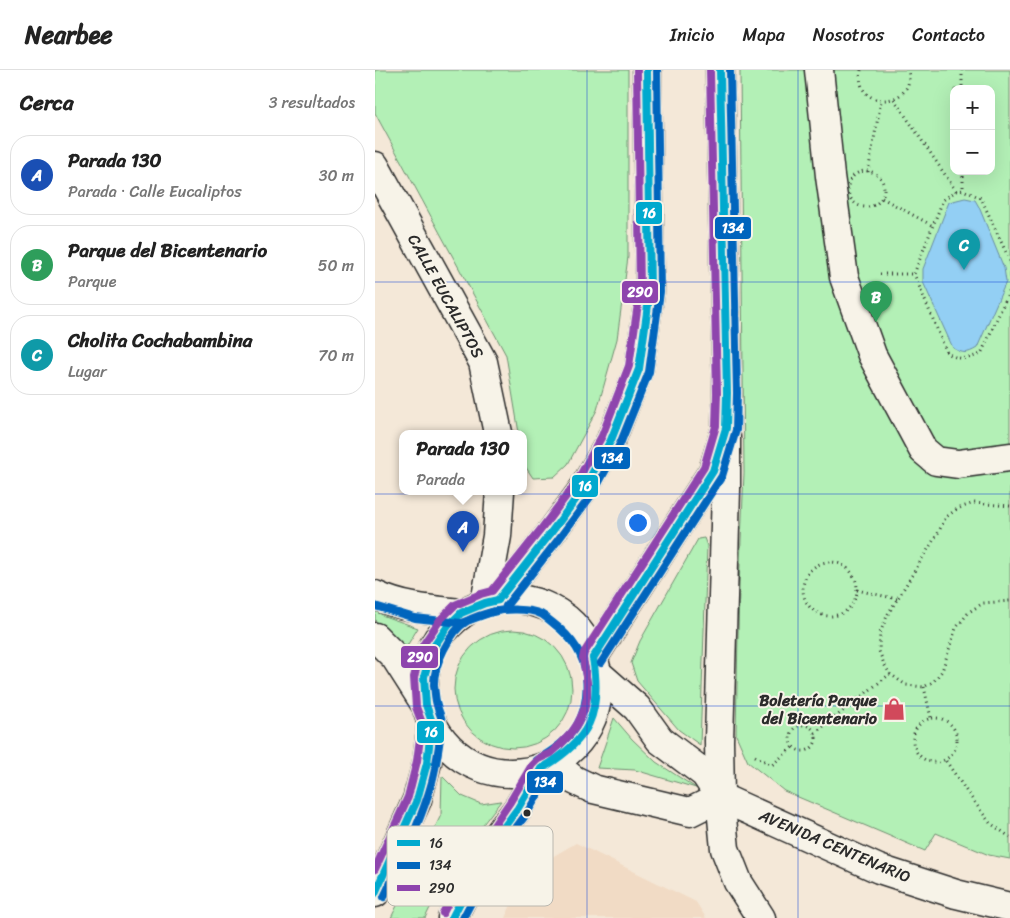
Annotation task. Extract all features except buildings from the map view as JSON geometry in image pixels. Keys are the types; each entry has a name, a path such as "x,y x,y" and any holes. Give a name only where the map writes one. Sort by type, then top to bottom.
{"main road":[{"path":"405,826 417,800 427,763 429,714 424,677 432,649 448,626 481,605 584,488 611,440 639,369 651,291 647,70"},
{"path":"721,70 727,393 719,741 720,797 725,849 738,882 761,918"},
{"path":"819,70 830,176 844,277 872,355 923,450 936,461 957,464 1010,457"},
{"name":"CALLE EUCALIPTOS","path":"375,166 483,362 497,430"},
{"path":"594,665 713,471 726,428"},
{"path":"481,605 497,536 499,495"},
{"path":"375,594 384,599 417,608 481,605 523,600 545,605 565,618 587,644 594,665 598,687 591,721 581,738 568,752 547,766 520,774 498,773 477,767 458,756 443,741 395,656 375,637"},
{"path":"594,665 637,708 660,740 705,774 720,797"},
{"path":"547,766 593,789 689,812 720,797"},
{"path":"505,826 547,766"},
{"name":"AVENIDA CENTENARIO","path":"720,797 879,869 957,894 1010,907"},
{"path":"375,893 387,866"},
{"path":"452,918 458,906"}],"path":[{"path":"861,70 860,79 862,87 873,98 881,101 887,101 900,95 908,82 908,70"},
{"path":"962,70 962,85"},
{"path":"893,99 956,191"},
{"path":"868,172 881,101"},
{"path":"963,175 963,190"},
{"path":"1010,261 981,198 963,190 956,191 943,200 914,274 947,353 957,358 969,358 981,354 1010,290"},
{"path":"882,198 933,226"},
{"path":"1010,506 974,503 957,509 946,517 888,614 880,633 879,651 884,664 890,674 907,685 925,686 934,681 942,671 956,628 969,612 983,603 1010,601"},
{"path":"832,561 841,563 848,568 856,581 857,590 855,599 850,607 842,613 824,616 815,612 808,605 803,597 802,588 804,578 809,570 817,564 832,561"},
{"path":"857,590 897,600"},
{"path":"815,733 890,674"},
{"path":"925,686 931,718"},
{"path":"931,718 944,719 950,723 954,728 958,741 952,756 946,761 938,763 923,760 917,755 912,740 918,725 924,720 931,718"},
{"path":"805,725 815,733 815,741 811,748 800,751 793,746 791,734 796,727 805,725"},
{"path":"750,754 772,764 793,746"},
{"path":"946,761 990,823 1010,837"}],"shaded area":[{"path":"576,843 696,902 706,918 505,918 510,906 553,906 553,856"}],"green space":[{"path":"375,70 628,70 628,257 617,339 597,410 568,464 554,477 533,478 527,469 527,430 518,430 506,355 375,113"},
{"path":"740,70 1010,70 1010,859 989,855 936,833 925,851 784,791 748,762 736,735 739,587 744,473"},
{"path":"704,538 707,546 700,745 679,730 637,681 631,663 640,641 698,539"},
{"path":"375,611 418,628 405,649 375,620"},
{"path":"513,630 536,634 555,647 568,666 572,689 568,712 555,731 536,744 513,748 490,744 471,731 458,712 454,689 458,666 471,647 490,634"},
{"path":"614,718 656,762 696,788 635,770 597,768"},
{"path":"442,776 462,796 481,804 501,801 482,826 436,826 441,815"},
{"path":"397,906 431,906 425,918 391,918"}],"water":[{"path":"965,198 975,200 979,207 1004,268 1006,282 977,348 965,352 953,348 923,282 923,269 949,202"}],"transit line":[{"name":"290","path":"395,826 408,797 417,761 422,723 416,707 414,677 423,645 440,620 455,605 492,591 576,483 602,436 629,366 640,290 637,70"},
{"name":"16","path":"498,600 584,488 611,440 639,369 650,291 647,70"},
{"name":"134","path":"506,606 593,493 620,444 649,372 660,292 657,70"},
{"name":"290","path":"494,826 532,765 560,745 578,723 587,697 584,653 704,467 716,426 717,393 710,70"},
{"name":"16","path":"593,658 713,471 726,428 727,393 720,70"},
{"name":"134","path":"601,663 722,476 736,430 737,393 730,70"},
{"name":"16","path":"405,826 417,800 427,763 432,722 426,705 424,677 432,649 448,626 461,613 498,600"},
{"name":"134","path":"375,606 415,618 461,623 495,611"},
{"name":"134","path":"416,826 427,797 438,755 442,723 436,703 434,686 436,669 449,641 467,621 497,611 517,610 536,612 559,628 579,653 586,676 585,704 581,716 576,727 560,745 536,760"},
{"name":"16","path":"541,769 571,747 589,724 596,695 593,658"},
{"name":"16","path":"505,826 541,769"},
{"name":"134","path":"517,826 550,774"},
{"name":"290","path":"375,869 387,843"},
{"name":"16","path":"375,893 387,866"},
{"name":"134","path":"384,897 387,891"},
{"name":"290","path":"443,913 447,906"},
{"name":"16","path":"452,918 458,906"},
{"name":"134","path":"463,918 469,906"}],"place":[{"name":"Cholita Cochabambina","path":"964,270"},
{"name":"Parque del Bicentenario","path":"876,322"},
{"name":"Parada 130","path":"463,552"},
{"name":"Boletería Parque del Bicentenario","path":"894,709"}]}
